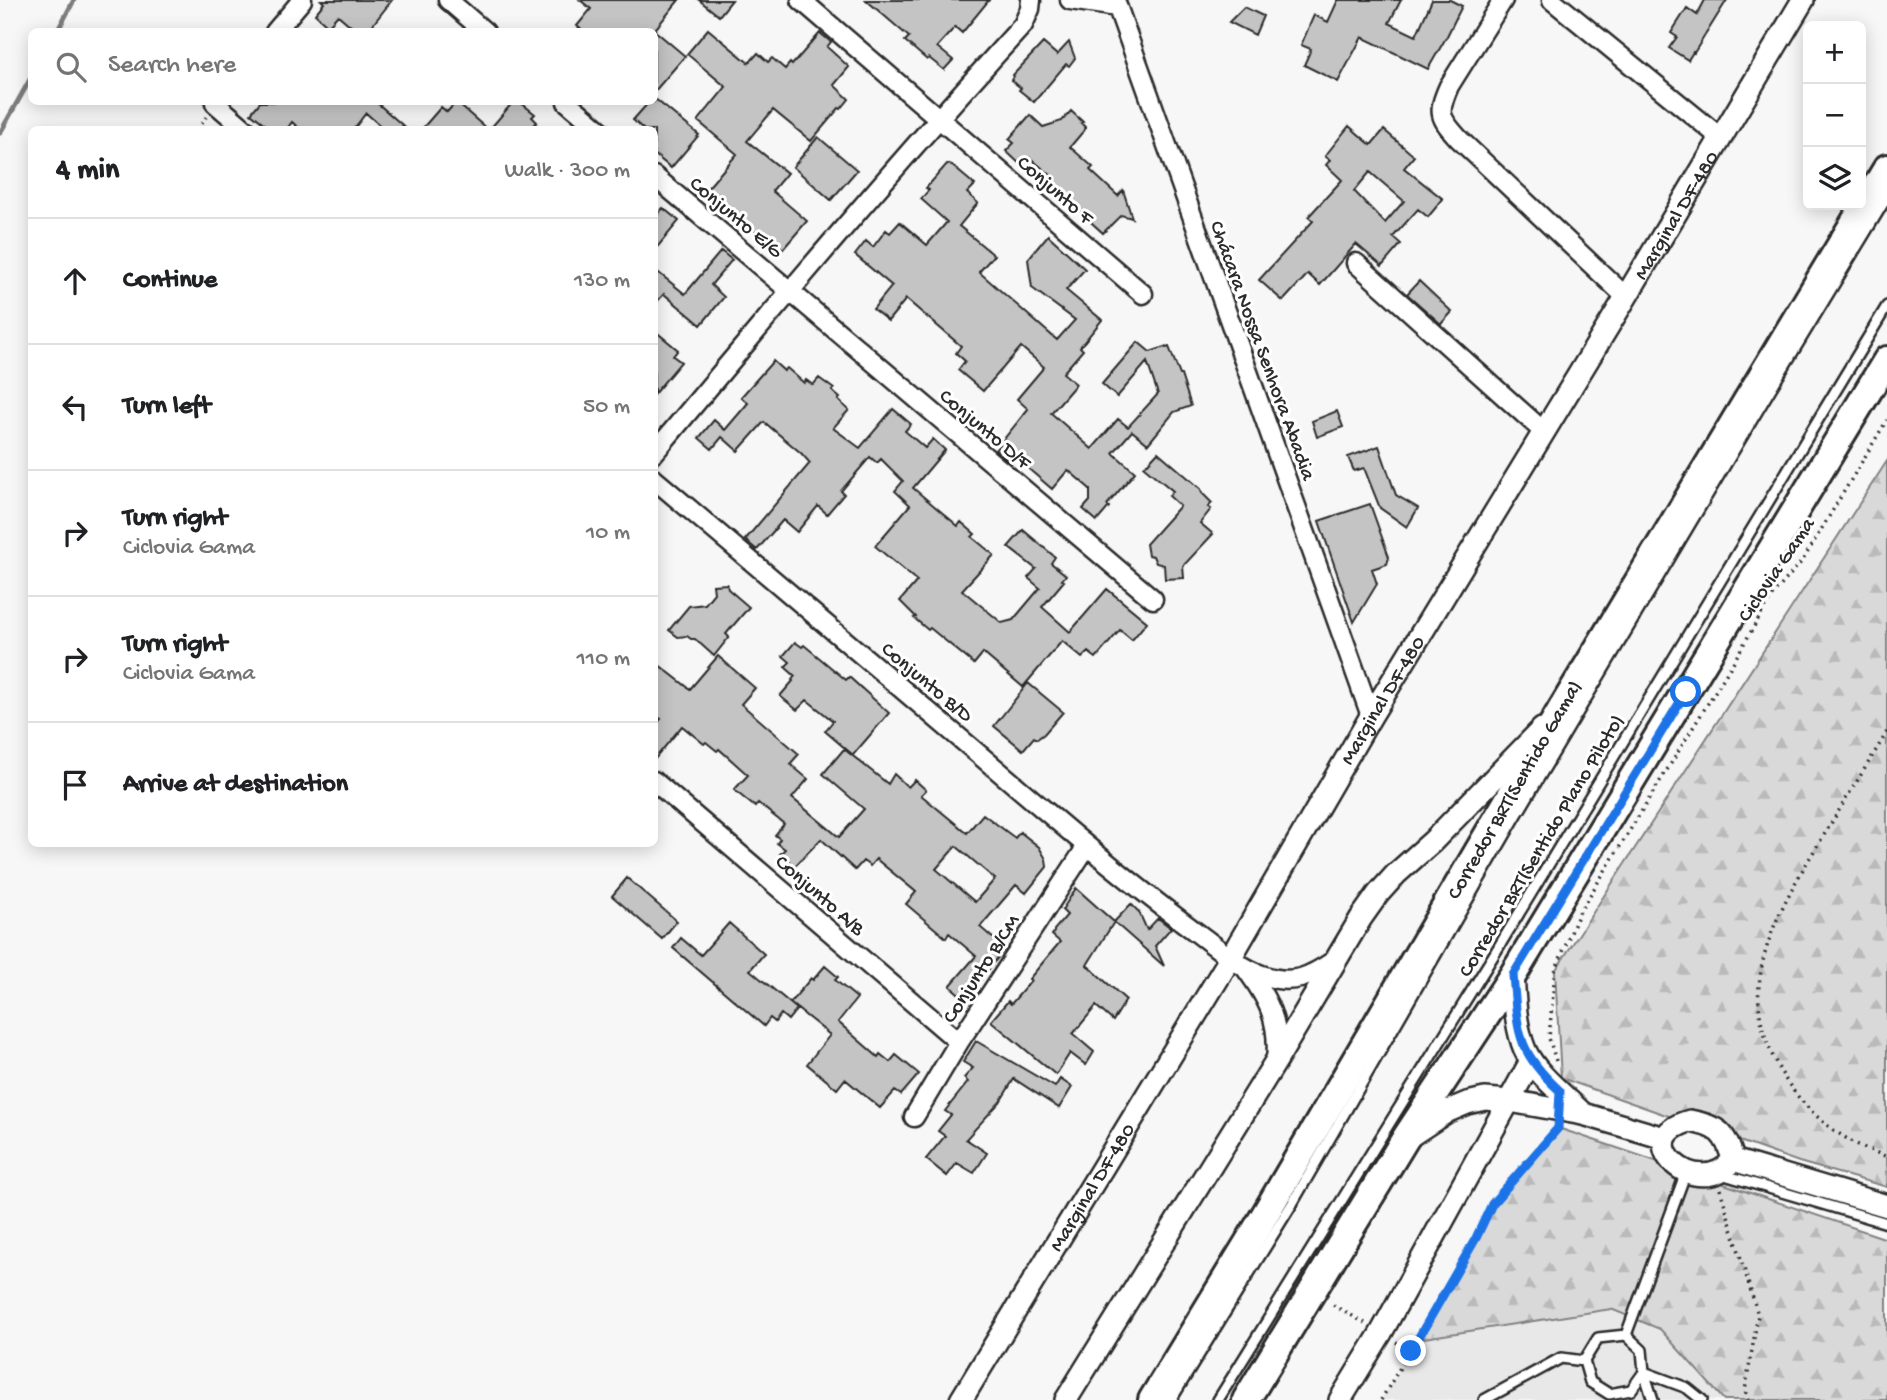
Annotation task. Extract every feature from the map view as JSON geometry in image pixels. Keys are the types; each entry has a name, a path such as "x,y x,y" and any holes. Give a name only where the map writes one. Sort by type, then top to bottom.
{"main road":[{"path":"1152,1400 1264,1216 1560,710 1887,168"},
{"path":"1246,1400 1405,1139 1513,975 1887,360"}],"street":[{"path":"278,28 302,0"},
{"path":"448,0 480,28"},
{"name":"Conjunto F","path":"801,0 1143,294"},
{"path":"658,448 789,290 938,118 1023,25 1031,0"},
{"path":"1070,0 1116,3"},
{"path":"1503,0 1450,86 1443,101 1441,116 1459,139 1626,297"},
{"path":"1552,0 1721,138"},
{"name":"Marginal DF-480","path":"961,1400 1239,963 1371,716 1803,0"},
{"name":"Chácara Nossa Senhora Abadia","path":"1116,3 1371,716"},
{"path":"218,105 242,126"},
{"path":"571,105 595,126"},
{"name":"Conjunto E/G","path":"658,179 789,290"},
{"path":"1356,263 1544,432"},
{"name":"Conjunto D/F","path":"789,290 1153,600"},
{"name":"Conjunto B/D","path":"658,482 1087,846 1239,963"},
{"path":"1066,1400 1378,894 1560,710"},
{"name":"Conjunto A/B","path":"658,784 959,1042"},
{"name":"Conjunto B/CM","path":"914,1116 1087,846"},
{"path":"1239,963 1270,978 1293,980 1318,972 1337,958"},
{"path":"1239,963 1263,993 1272,1011 1277,1033 1276,1061"},
{"path":"1513,975 1517,1021 1525,1051 1560,1100 1583,1114 1664,1138"},
{"path":"1340,1400 1381,1333 1531,1061"},
{"path":"1405,1139 1437,1117 1467,1102 1485,1098 1510,1101 1560,1100"},
{"path":"1689,1121 1711,1126 1723,1134 1730,1146 1733,1160 1727,1167 1715,1173 1700,1175 1686,1172 1675,1166 1669,1158 1664,1148 1664,1138 1671,1128 1689,1121"},
{"path":"1733,1160 1887,1206"}],"lane":[{"name":"Corredor BRT(Sentido Gama)","path":"1171,1400 1292,1204 1522,806 1887,197"},
{"name":"Corredor BRT(Sentido Plano Piloto)","path":"1218,1400 1502,941 1887,306"},
{"path":"1626,1335 1686,1172"},
{"path":"1715,1173 1887,1223"},
{"path":"1644,1372 1631,1390 1609,1394 1591,1382 1584,1361 1598,1338 1626,1335 1642,1350 1644,1372 1653,1400"},
{"path":"1485,1400 1561,1359 1584,1361"},
{"path":"1644,1372 1687,1388 1702,1400"}],"path":[{"name":"Ciclovia Gama","path":"1560,1100 1561,1078 1549,1038 1555,971 1578,913 1771,597 1803,560 1887,421"},
{"path":"1887,732 1799,876 1776,924 1763,961 1758,989 1766,1038 1775,1062 1791,1087 1807,1107 1828,1126 1853,1143 1887,1157"},
{"path":"1381,1400 1476,1238 1492,1204 1558,1128 1560,1100"},
{"path":"1715,1173 1758,1315 1745,1391 1748,1400"}],"shaded area":[{"path":"1611,1309 1660,1329 1724,1400 1381,1400 1418,1339"}],"green space":[{"path":"1887,461 1887,1187 1799,1162 1561,1078 1555,971"},
{"path":"1558,1128 1887,1239 1887,1400 1724,1400 1660,1329 1611,1309 1418,1339 1476,1238 1492,1204"}],"building":[{"path":"321,0 392,0 370,28 353,28 338,15 328,26 315,14 324,3"},
{"path":"580,0 679,0 656,28 579,28 577,26 591,9"},
{"path":"699,0 732,0 719,16"},
{"path":"866,0 989,0 962,33 955,27 937,47 953,60 944,70 929,58 927,60 905,41 909,37"},
{"path":"1338,0 1401,0 1389,23 1416,36 1432,0 1450,0 1462,6 1428,69 1362,37 1338,82 1304,65 1311,49 1301,45 1314,15 1328,22"},
{"path":"1705,0 1727,0 1688,60 1669,48 1677,37 1671,33 1687,8 1697,15"},
{"path":"1244,7 1263,16 1255,35 1229,22"},
{"path":"708,29 749,63 758,53 768,62 772,58 785,69 790,63 792,65 820,33 831,42 827,47 849,67 834,85 849,99 811,141 773,110 747,141 787,173 772,191 807,221 783,249 772,240 769,244 705,191 737,154 698,121 726,87 687,54"},
{"path":"658,33 685,56 658,87"},
{"path":"1069,42 1075,58 1069,66 1066,64 1034,102 1011,80 1013,75 1043,43 1057,55"},
{"path":"658,101 699,135 671,168 658,157 658,126 640,126 633,120 646,105 658,105"},
{"path":"258,105 379,105 403,126 381,126 366,113 356,126 296,126 292,122 289,126 267,126 251,113"},
{"path":"453,105 459,105 483,126 424,126 441,107 447,112"},
{"path":"510,105 524,105 535,114 532,117 537,122 534,126 492,126"},
{"path":"1071,111 1086,128 1070,147 1093,167 1090,170 1118,196 1123,190 1132,218 1121,215 1103,233 1049,184 1054,178 1030,158 1023,167 1006,151 1014,143 1009,139 1030,115 1043,127 1062,121"},
{"path":"1349,126 1371,145 1384,130 1414,156 1404,168 1443,199 1428,217 1418,209 1393,237 1401,244 1382,266 1356,244 1320,285 1308,274 1283,301 1259,280 1313,221 1308,217 1342,180 1326,165 1330,160 1325,156","holes":["1370,172 1404,201 1385,223 1354,191"]},
{"path":"818,137 857,170 831,200 793,167"},
{"path":"947,164 975,185 967,193 978,203 959,226 994,255 979,272 1057,340 1075,320 1032,288 1028,259 1048,235 1085,269 1066,290 1102,320 1080,347 1083,350 1063,373 1076,384 1051,413 1092,449 1118,419 1128,427 1158,394 1147,362 1117,397 1102,384 1138,342 1150,352 1169,347 1181,375 1191,406 1174,412 1148,444 1132,431 1113,453 1135,472 1097,521 1083,509 1090,501 1090,489 1068,470 1052,489 1016,458 1011,463 995,450 1028,409 1017,399 1044,367 1021,347 983,391 958,370 965,361 956,353 961,346 906,299 888,321 873,309 892,286 855,255 866,241 873,247 886,230 890,233 900,222 927,245 947,222 921,199 929,190 926,188"},
{"path":"663,208 679,221 658,246 658,214"},
{"path":"721,251 732,260 711,285 724,297 701,325 664,294 658,301 658,272 685,294"},
{"path":"1419,281 1452,312 1441,324 1407,294"},
{"path":"658,333 678,350 673,356 681,362 658,389"},
{"path":"773,361 784,371 787,368 804,383 806,380 813,385 819,378 834,389 832,391 840,398 838,400 849,410 833,428 860,448 893,409 911,424 905,431 925,448 933,439 945,450 913,488 958,526 961,522 975,534 972,537 994,555 962,590 1002,623 1013,620 1040,588 1028,578 1036,569 1008,547 1023,530 1055,557 1051,563 1066,575 1042,607 1070,632 1107,589 1147,622 1132,640 1120,630 1096,658 1088,652 1082,658 1062,641 1023,687 983,653 974,664 914,618 916,617 900,601 917,581 875,546 910,505 895,491 903,481 881,459 877,463 870,457 841,491 844,494 827,514 818,506 797,532 783,520 757,550 745,540 810,463 764,422 738,451 722,437 712,449 699,438 714,420 725,430 748,403 741,397"},
{"path":"1337,411 1343,427 1317,437 1312,421"},
{"path":"1379,446 1396,495 1418,508 1407,527 1380,508 1364,468 1354,471 1348,457"},
{"path":"1158,452 1201,489 1212,503 1208,507 1211,509 1200,523 1213,534 1183,566 1184,578 1165,579 1164,565 1156,563 1153,556 1148,555 1146,544 1180,506 1169,496 1173,491 1144,467"},
{"path":"1370,504 1389,557 1387,564 1372,569 1377,584 1354,622 1319,521"},
{"path":"727,584 728,589 749,607 726,634 729,637 714,656 695,639 678,637 669,630 689,606 705,604 714,593 713,585"},
{"path":"795,642 802,647 804,645 846,680 849,677 889,713 853,755 825,731 833,721 807,700 797,710 780,696 795,676 785,667 790,662 783,656"},
{"path":"718,656 755,688 741,704 799,754 790,764 808,779 792,798 839,837 864,809 823,774 844,749 888,784 894,774 908,787 915,780 926,790 921,795 967,833 983,814 1015,838 1020,832 1039,847 1047,867 1026,893 1016,885 980,927 1004,950 965,999 950,986 976,956 949,933 946,938 906,904 916,892 876,859 870,866 863,861 855,870 821,839 795,866 780,854 785,849 777,843 780,839 775,835 784,824 758,803 755,807 734,790 748,775 719,749 717,751 706,742 704,744 682,726 658,755 658,722 661,719 658,717 658,664 690,689","holes":["956,846 995,879 975,902 936,869"]},
{"path":"1028,683 1063,712 1044,734 1037,739 1034,737 1023,750 994,726"},
{"path":"627,878 677,921 662,939 612,896"},
{"path":"1076,888 1114,922 1087,965 1126,1000 1113,1021 1096,1006 1073,1034 1094,1052 1086,1065 1070,1053 1056,1075 991,1021 1008,1001 1011,1004 1060,942 1052,935 1067,915 1062,910"},
{"path":"1131,904 1139,912 1147,930 1158,918 1171,928 1155,946 1164,966 1114,922"},
{"path":"729,923 764,954 750,970 797,1009 788,1020 781,1014 775,1022 770,1018 764,1026 673,948 681,938 701,955"},
{"path":"825,966 838,977 835,980 857,998 838,1022 878,1057 880,1054 890,1062 896,1055 919,1074 901,1095 895,1091 880,1108 845,1079 837,1089 807,1064 830,1035 790,1003"},
{"path":"976,1041 1055,1087 1060,1079 1072,1087 1059,1108 1014,1079 1000,1102 966,1139 987,1153 974,1173 957,1163 947,1176 926,1159 945,1136 938,1131 951,1115 945,1111 968,1082 964,1078 973,1068 963,1062"}],"waterway":[{"path":"59,28 74,0"},
{"path":"0,133 28,83"}],"route":[{"path":"1411,1351 1476,1238 1492,1204 1558,1128 1560,1091 1525,1051 1517,1021 1513,975 1686,692"}]}
